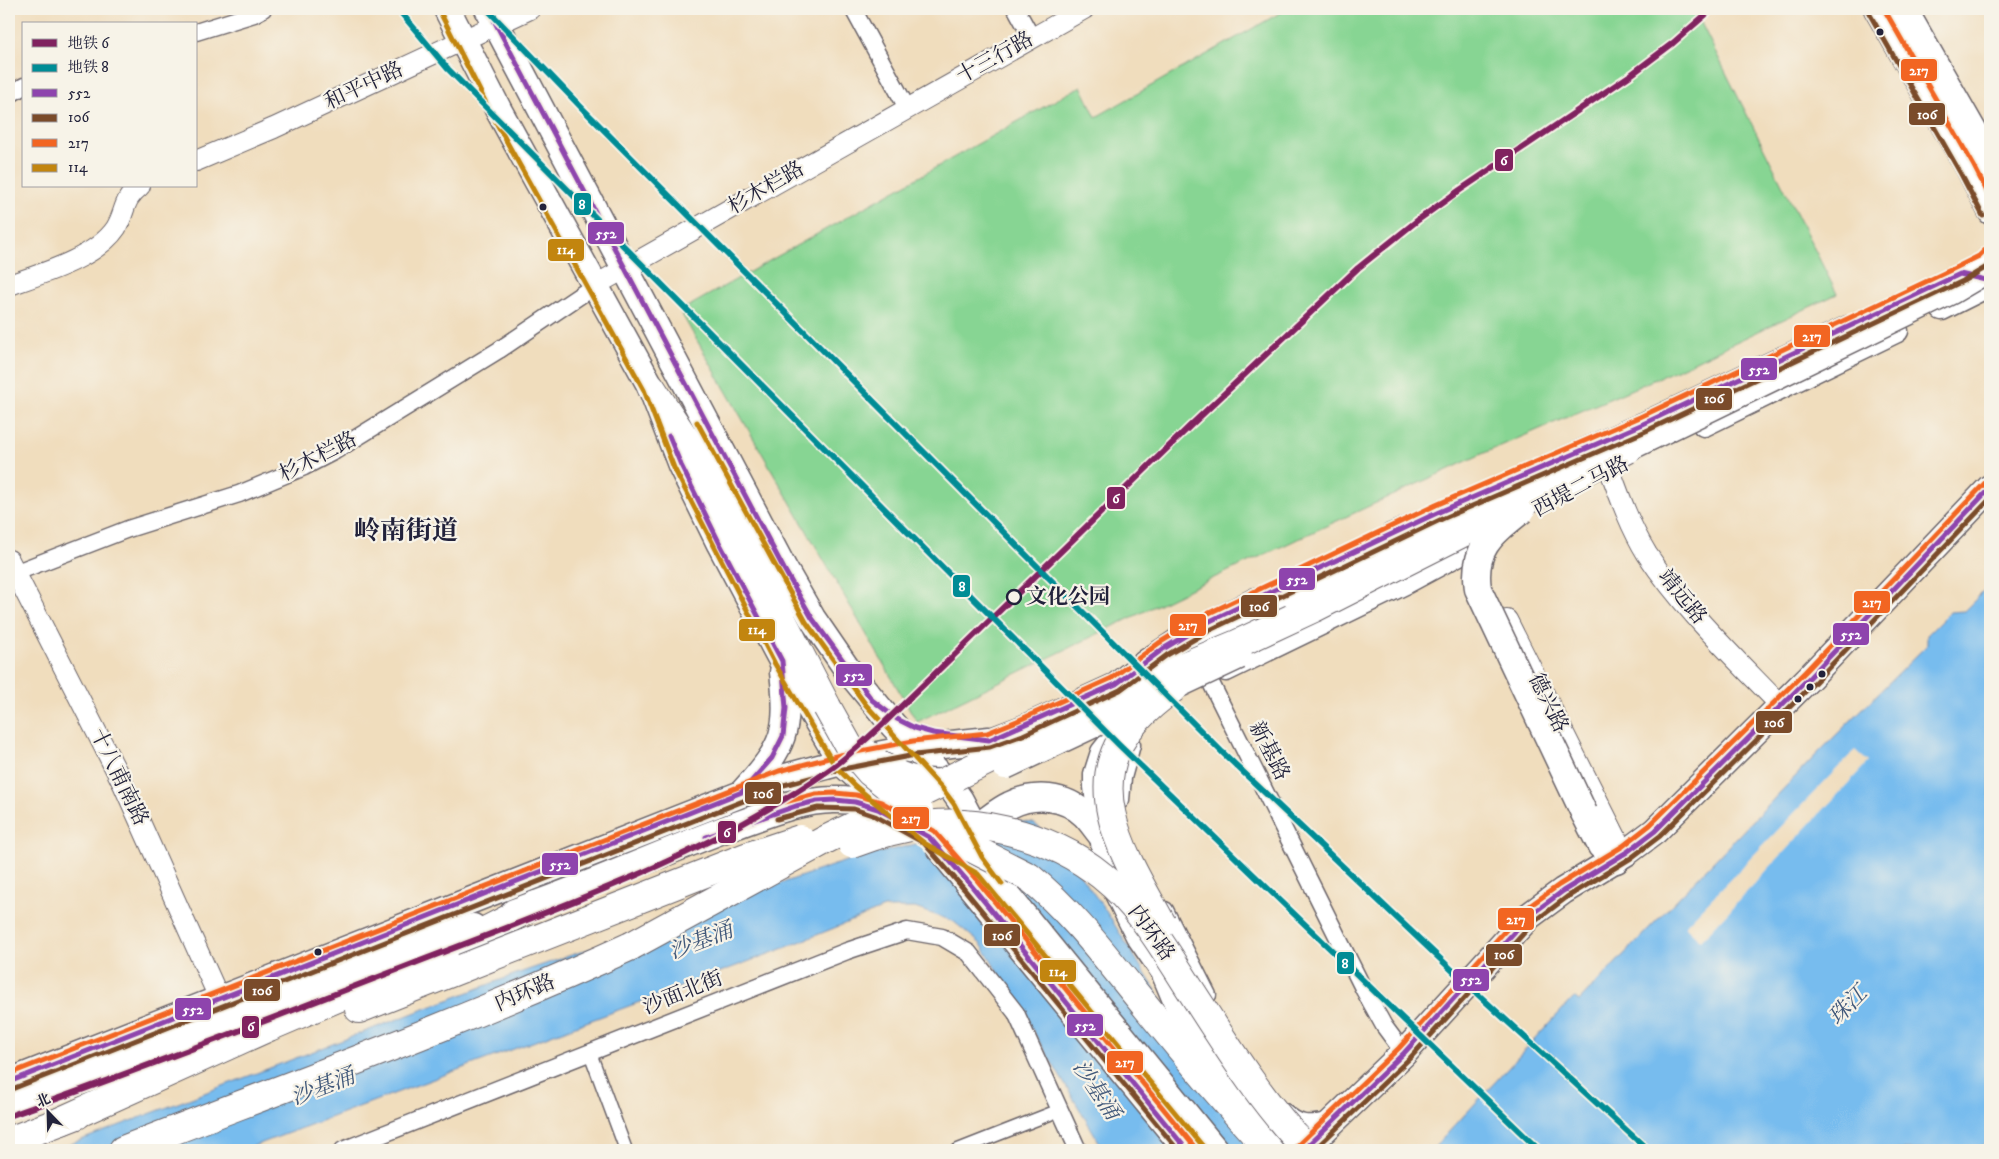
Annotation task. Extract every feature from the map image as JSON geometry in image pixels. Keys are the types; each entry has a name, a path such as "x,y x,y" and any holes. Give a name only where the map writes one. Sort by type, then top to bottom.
{"highway":[{"path":"651,387 703,466 851,750 880,782 930,818 999,853 1047,892 1082,928 1172,1039 1269,1150"},
{"path":"631,946 827,839 1167,673 1237,644 1322,604 1628,449"},
{"path":"1175,691 1134,722 1118,748 1112,763 1109,780 1110,813 1117,836 1128,859 1230,1051"},
{"path":"9,1141 204,1069 779,845 824,832 872,823 906,822 930,827 1029,877"},
{"name":"内环路","path":"123,1150 454,1022 558,979 631,946 765,880 879,834 903,828 945,822 986,826 1017,833 1054,846 1086,864 1118,890 1149,926 1230,1051 1274,1114 1308,1150"},
{"path":"61,1121 269,1027 436,956 536,905"}],"main road":[{"path":"447,9 594,286 651,387 681,465 720,544 782,662 841,762 860,780 951,854 1187,1150"},
{"path":"1875,9 1968,170 1990,212"},
{"path":"1890,9 1990,181"},
{"path":"1906,9 1990,156"},
{"path":"492,17 798,594 828,642 920,759 960,800 993,860 1056,943 1225,1150"},
{"path":"1116,684 1292,594 1400,544 1628,449 1981,275"},
{"name":"西堤二马路","path":"1102,836 1095,774 1102,752 1121,728 1175,691 1209,679 1405,583 1610,470 1795,382 1981,275"},
{"name":"西堤二马路","path":"989,740 1116,684 1147,660 1208,622 1430,516 1981,275"},
{"path":"828,707 874,761 888,770 915,781 944,783 971,779 1000,769 1175,691 1446,555 1628,449"},
{"path":"1116,684 1231,638 1428,542 1522,477"},
{"path":"1302,1150 1404,1053 1529,916 1563,891 1616,860 1655,831 1781,706 1990,488"},
{"path":"1522,510 1497,531 1482,550 1476,574 1478,590 1584,813 1601,846 1616,860"},
{"path":"1428,542 1473,547"},
{"path":"742,792 772,758 783,736 786,708 782,662"},
{"path":"872,700 897,719 915,728 941,734 989,740"},
{"path":"9,1082 742,792 782,778 841,762 920,759 989,740"},
{"path":"920,759 904,782 904,787 909,806 929,837"},
{"path":"975,828 1009,805 1025,798 1042,797 1059,800 1075,806 1086,815 1102,836 1142,906 1156,945 1162,972 1189,1031 1216,1067 1255,1111 1276,1127 1296,1132 1310,1130 1331,1121"},
{"path":"9,1105 258,1007 536,905 703,838 796,806 817,801 855,802 878,808 929,837"},
{"path":"694,812 703,838"},
{"path":"951,854 983,868 1002,889 1214,1150"}],"street":[{"path":"198,31 254,14 263,9"},
{"name":"和平中路","path":"198,160 274,128 462,40 492,17 530,9"},
{"path":"853,9 907,108"},
{"path":"1016,9 1032,38"},
{"name":"十三行路","path":"907,108 1084,9"},
{"path":"9,95 22,87"},
{"name":"杉木栏路","path":"11,569 128,528 239,494 304,467 335,451 491,355 594,286 907,108"},
{"path":"9,285 70,263 96,247 116,228 130,194 138,188"},
{"name":"靖远路","path":"1610,470 1636,534 1661,573 1717,639 1781,706"},
{"name":"德兴路","path":"1473,547 1496,599 1616,838 1616,860"},
{"name":"十八甫南路","path":"11,569 124,784 219,998"},
{"name":"新基路","path":"1209,679 1364,990 1384,1026 1404,1053"},
{"path":"1175,691 1131,746 1121,789 1122,807 1127,826 1149,876 1199,978 1224,1025 1258,1079 1284,1112 1298,1122 1312,1124 1331,1121"},
{"name":"沙面北街","path":"343,1150 847,951 907,931 942,937 969,953 1016,1013 1078,1150"},
{"path":"590,1053 626,1150"},
{"path":"958,1150 1060,1110"},
{"path":"1164,1123 1179,1150"}],"green space":[{"name":"文化公园","path":"1287,9 1694,9 1837,294 1683,367 1482,454 1194,587 917,722 680,311 1081,86 1096,117"}],"water":[{"name":"珠江","path":"1990,585 1990,1139 1979,1150 1432,1150 1574,997 1579,1001 1818,753 1927,645 1927,635 1950,612 1964,611"},
{"name":"沙基涌","path":"1014,821 1033,823 1053,837 1104,908 1192,1048 1280,1150 1104,1150 981,944 953,921 915,908 884,908 782,949 243,1150 55,1150 516,974 852,859"}],"pier":[{"path":"1855,750 1868,762 1701,941 1685,926"}],"metro line":[{"name":"8","path":"398,9 448,69 1119,745 1539,1150"},
{"name":"8","path":"487,9 581,107 1222,752 1472,989 1648,1150"},
{"name":"6","path":"9,1116 213,1041 575,901 681,855 732,830 781,801 836,765 881,726 1190,426 1358,268 1418,220 1460,190 1632,74 1673,43 1712,9"}],"transit line":[{"name":"552","path":"488,9 784,569 812,618 872,700 897,719 915,728 933,733 989,740 1116,684 1163,649 1208,622 1439,512 1643,424 1960,274 1990,281"},
{"name":"217","path":"1884,9 1990,197"},
{"name":"114","path":"440,12 492,115 644,390 674,468 775,664 835,766 855,786 924,843 978,874 1206,1150"},
{"name":"106","path":"1869,13 1983,216"},
{"name":"217","path":"9,1074 779,771 840,755 913,741 987,733 1017,721 1112,678 1159,643 1205,615 1436,505 1640,417 1957,267 1979,256 1985,250"},
{"name":"106","path":"12,1089 784,785 843,769 915,755 990,747 1023,735 1120,690 1167,655 1212,629 1442,519 1646,431 1963,281 1990,265"},
{"name":"114","path":"697,422 806,622 866,705 942,788 954,804 982,857 1002,884"},
{"name":"552","path":"9,1082 742,792 772,758 783,736 786,708 782,661 720,544 681,465 669,436"},
{"name":"217","path":"1298,1145 1399,1048 1524,910 1559,885 1623,846 1650,825 1805,672 1985,483"},
{"name":"552","path":"1303,1150 1404,1053 1529,916 1563,891 1627,852 1655,831 1810,677 1990,488"},
{"name":"106","path":"1314,1150 1410,1058 1534,922 1567,897 1631,858 1660,836 1815,682 1990,499"},
{"name":"217","path":"773,805 816,794 856,795 881,802 934,831 976,879 1193,1145"},
{"name":"552","path":"706,837 796,806 817,801 835,800 855,802 878,809 929,837 970,884 1187,1150"},
{"name":"106","path":"777,819 818,808 854,809 875,816 924,843 1178,1150"}],"place":[{"name":"文化公园","path":"1014,597"}],"district":[{"name":"岭南街道","path":"406,531"}]}
